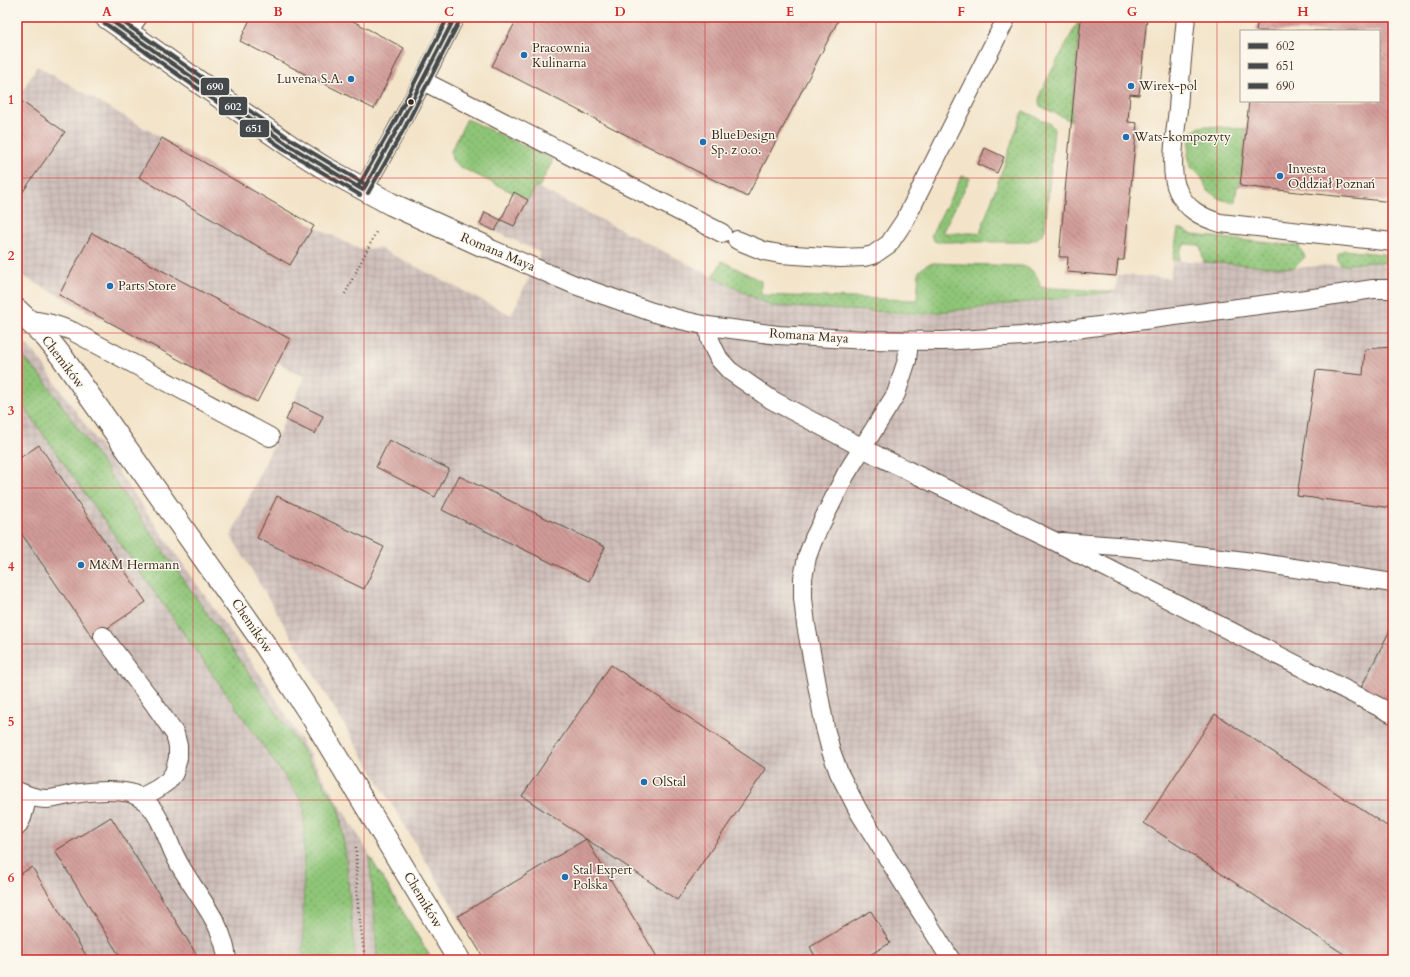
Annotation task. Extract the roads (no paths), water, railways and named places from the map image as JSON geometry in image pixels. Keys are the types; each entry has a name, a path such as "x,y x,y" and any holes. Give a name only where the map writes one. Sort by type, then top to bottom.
{"street":[{"name":"Romana Maya","path":"106,17 132,25 290,146 363,190 484,246"},
{"name":"Chemików","path":"23,315 46,337 62,357 261,639 316,723 459,960"}],"lane":[{"path":"363,190 381,160 455,17"},
{"path":"423,80 729,237 764,251 794,255 840,258 864,257 873,255 889,244 905,220 1007,17"},
{"path":"1186,17 1175,141 1174,173 1177,189 1183,200 1193,211 1220,223 1393,242"},
{"name":"Romana Maya","path":"484,246 548,274 617,300 652,312 708,326 778,335 868,340 943,341 1022,336 1322,298 1373,289 1393,288"},
{"path":"23,315 55,324 72,331 270,437"},
{"path":"708,326 710,340 714,349 719,359 730,372 772,400 862,448 1054,541 1393,714"},
{"path":"909,341 907,360 896,394 843,481 814,538 807,557 803,578 803,598 807,632 825,728 839,773 859,812 951,960"},
{"path":"1054,541 1131,547 1261,563 1393,583"},
{"path":"102,636 176,734 178,758 174,773 168,781 140,798"},
{"path":"17,827 22,818 22,794 47,799 103,790 133,794 140,798 147,803 157,816 176,859 222,934 226,947 227,960"}],"place":[{"name":"Pracownia Kulinarna","path":"524,55"},
{"name":"Luvena S.A.","path":"351,79"},
{"name":"Wirex-pol","path":"1131,86"},
{"name":"Wats-kompozyty","path":"1126,137"},
{"name":"BlueDesign Sp. z o.o.","path":"703,142"},
{"name":"Investa Oddział Poznań","path":"1280,176"},
{"name":"Parts Store","path":"110,286"},
{"name":"M&M Hermann","path":"81,565"},
{"name":"OlStal","path":"644,782"},
{"name":"Stal Expert Polska","path":"565,877"}]}
